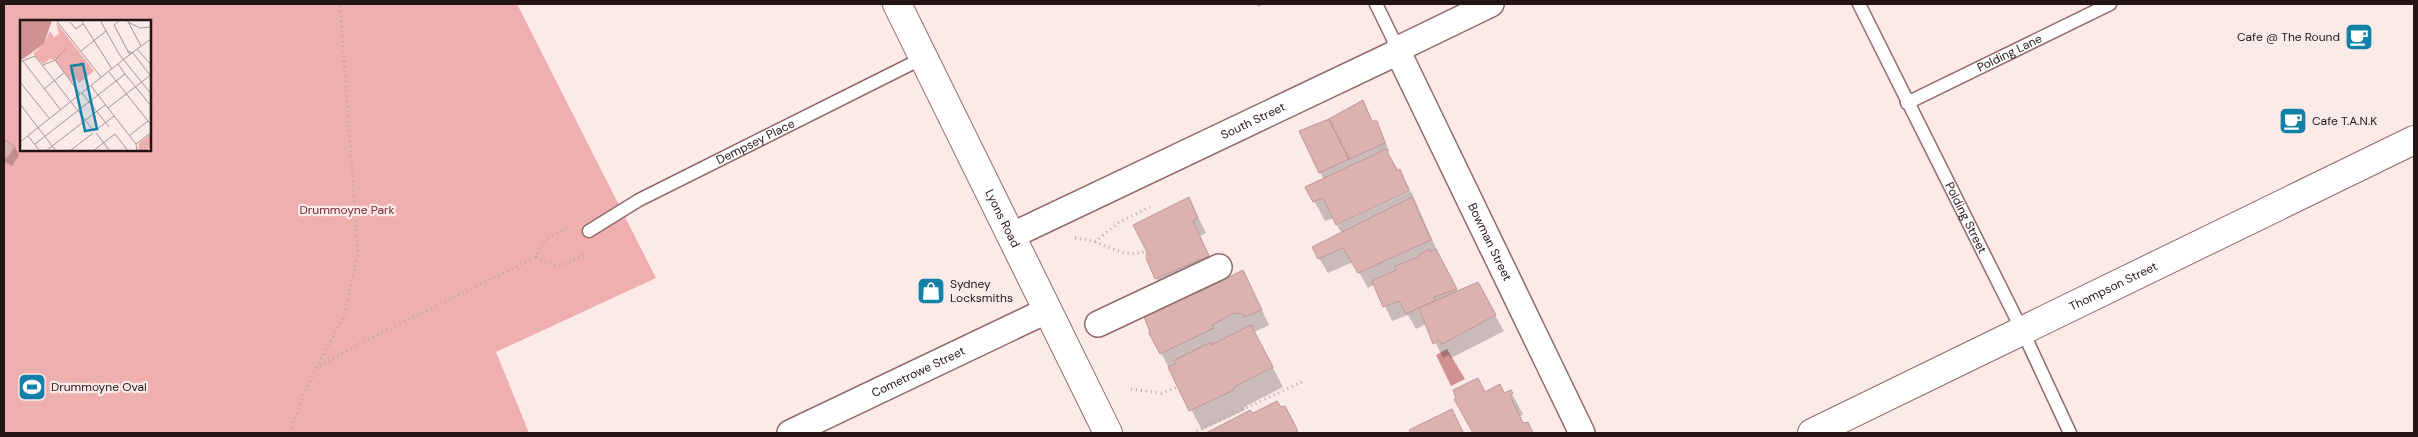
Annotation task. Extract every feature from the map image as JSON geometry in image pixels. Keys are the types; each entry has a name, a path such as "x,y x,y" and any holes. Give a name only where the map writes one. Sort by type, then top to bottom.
{"street":[{"name":"Lyons Road","path":"897,4 1108,433"},
{"name":"South Street","path":"1011,236 1398,51 1491,4"},
{"name":"Bowman Street","path":"1398,51 1582,433"},
{"name":"Thompson Street","path":"1812,433 2023,332 2414,140"},
{"path":"1098,324 1219,267"},
{"name":"Cometrowe Street","path":"790,433 1048,310"}],"lane":[{"name":"Bowman Street","path":"1376,4 1398,51"},
{"name":"Polding Street","path":"1858,4 2023,332 2070,433"},
{"name":"Polding Lane","path":"1907,103 2110,4"},
{"name":"Dempsey Place","path":"589,231 639,200 923,58"}],"path":[{"path":"292,433 293,423 308,384 344,316 358,253 340,4"},
{"path":"1095,242 1118,222 1150,207"},
{"path":"318,368 364,341 536,258 540,246 548,236 571,227 589,231 588,252 568,263 550,265 536,258"},
{"path":"1067,236 1095,242 1124,253 1136,254 1144,252"},
{"path":"1192,433 1302,382"},
{"path":"1131,389 1161,393 1178,387"}],"green space":[{"name":"Drummoyne Park","path":"4,4 517,4 656,278 496,352 529,433 4,433"}],"shaded area":[{"path":"1447,349 1465,379 1451,386 1436,355"}],"building":[{"path":"1363,100 1372,121 1377,121 1385,143 1349,159 1329,119"},
{"path":"1329,119 1349,159 1319,173 1299,131"},
{"path":"4,139 15,147 7,159 4,157"},
{"path":"1386,149 1397,171 1400,169 1409,191 1336,225 1323,198 1313,202 1305,187"},
{"path":"1189,197 1198,218 1193,221 1209,256 1155,279 1146,258 1147,252 1133,225"},
{"path":"1412,197 1431,240 1358,273 1343,248 1318,259 1312,247"},
{"path":"1430,249 1430,252 1436,249 1457,289 1434,297 1436,300 1406,314 1399,301 1383,307 1372,281 1396,270 1395,266 1419,257 1418,255"},
{"path":"1243,270 1262,310 1244,317 1243,314 1234,313 1212,325 1214,328 1160,354 1149,333 1141,309 1192,283 1197,293"},
{"path":"1478,282 1496,315 1442,344 1439,340 1433,344 1419,308"},
{"path":"1251,325 1273,367 1234,387 1234,390 1189,411 1168,367 1176,364 1173,361"},
{"path":"1478,378 1485,392 1500,384 1504,393 1511,390 1513,393 1510,396 1523,423 1528,422 1533,433 1473,433 1454,399 1456,398 1453,390"},
{"path":"1277,401 1281,407 1285,406 1297,429 1296,433 1206,433 1250,410 1253,413"},
{"path":"1452,409 1463,432 1461,433 1411,433 1409,430"}],"place":[{"name":"Cafe @ The Round","path":"2359,37"},
{"name":"Cafe T.A.N.K","path":"2293,121"},
{"name":"Sydney Locksmiths","path":"931,291"},
{"name":"Drummoyne Oval","path":"32,387"}]}
